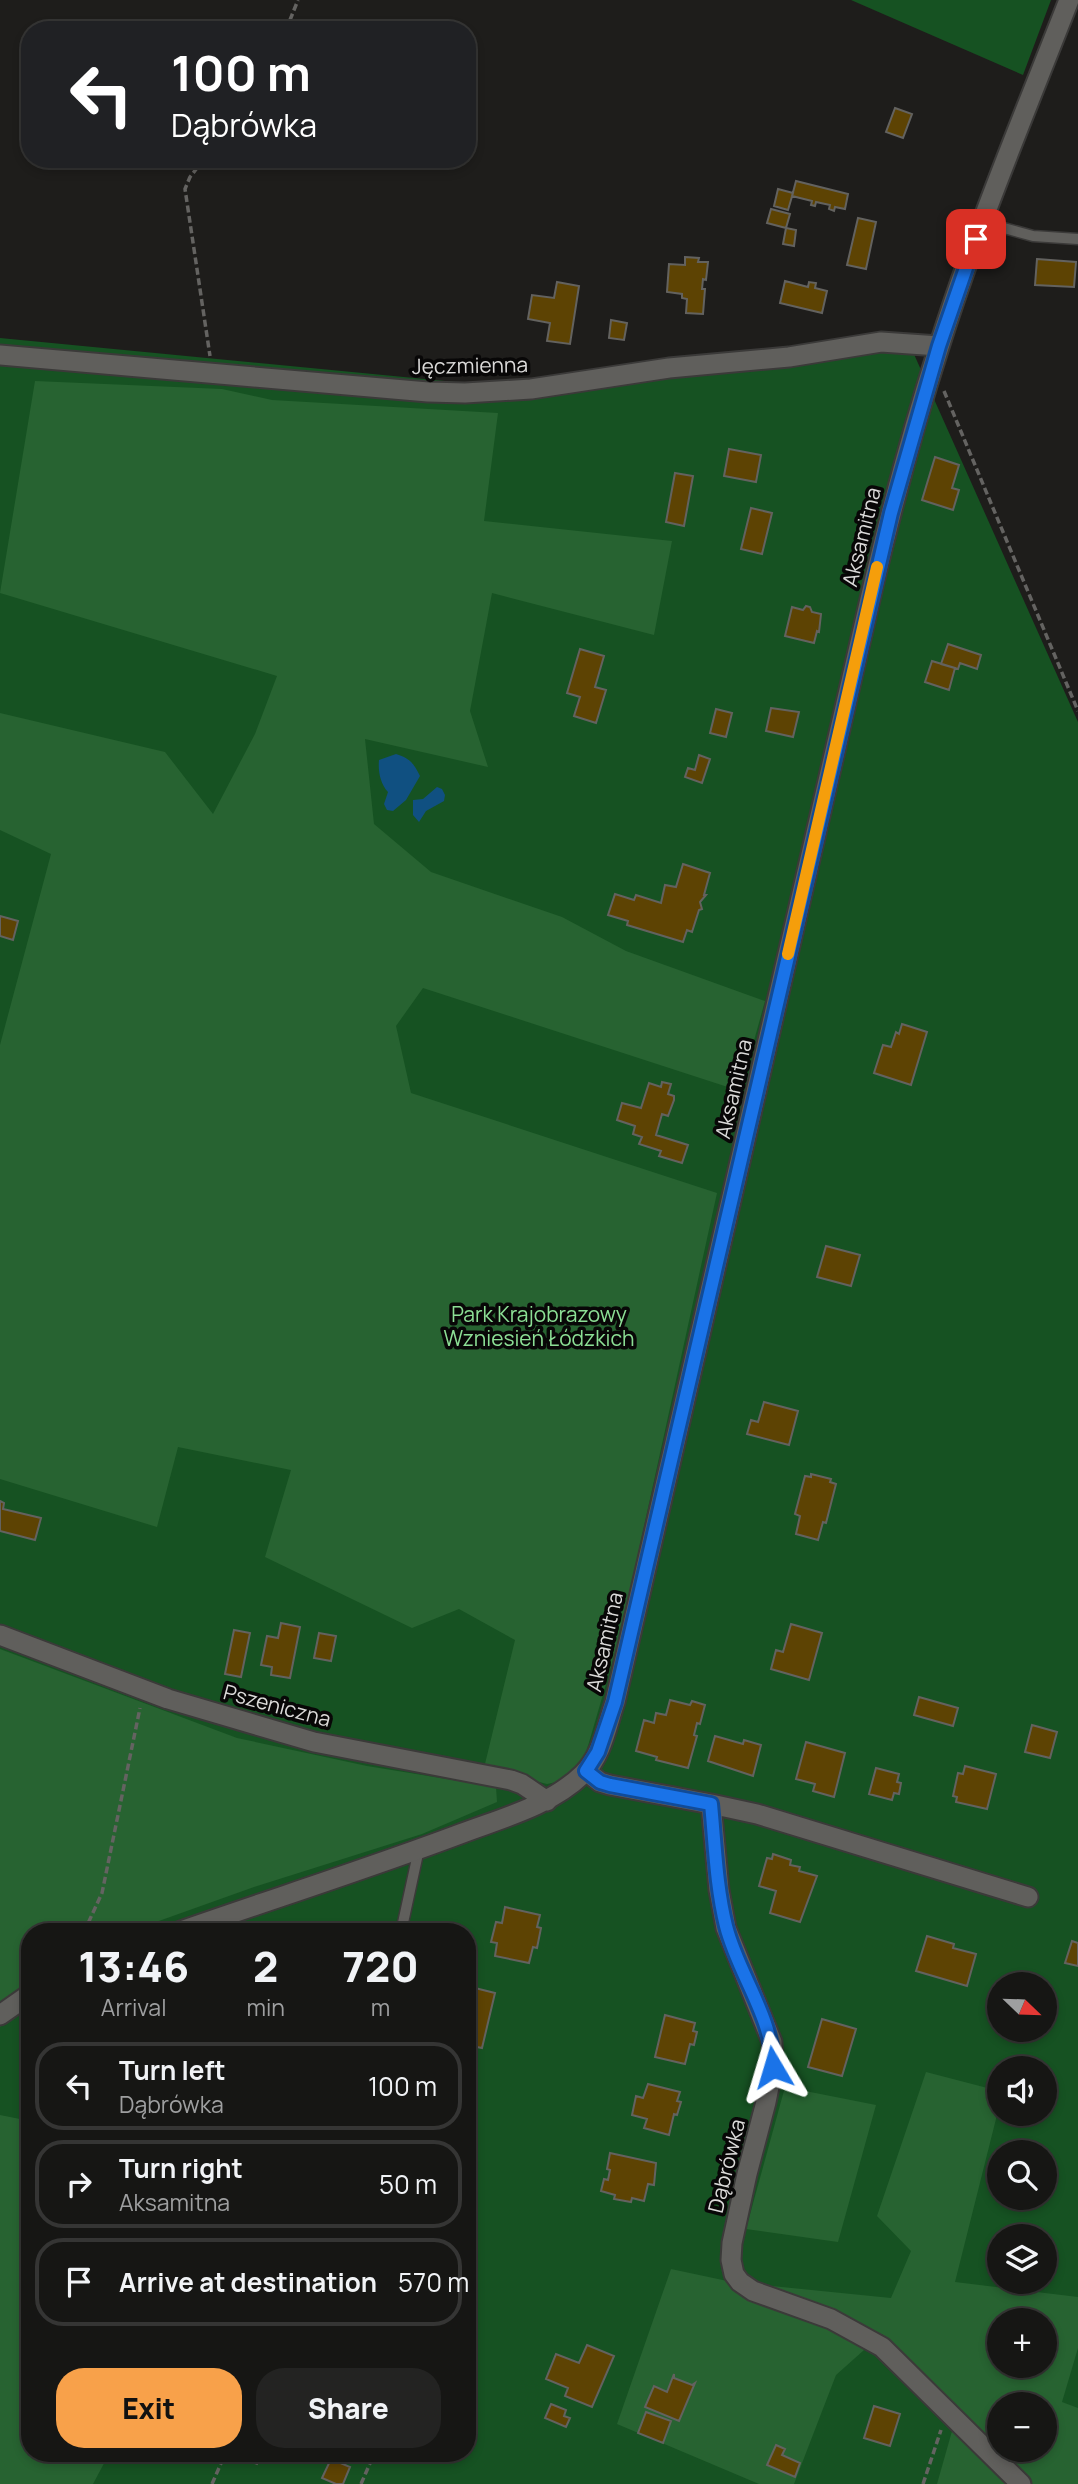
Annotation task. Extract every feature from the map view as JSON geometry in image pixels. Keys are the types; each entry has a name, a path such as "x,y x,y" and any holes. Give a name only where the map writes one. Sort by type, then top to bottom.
{"street":[{"name":"Aksamitna","path":"204,1923 419,1849 547,1801 570,1786 586,1771 598,1752 615,1702 874,582 903,467 939,346 982,222 1069,0"},
{"name":"Jęczmienna","path":"0,355 428,392 499,391 669,368 789,357 881,342 939,346"},
{"name":"Pszeniczna","path":"0,1634 168,1699 314,1742 511,1780 547,1801"},
{"path":"586,1771 600,1782 610,1785 757,1814 1028,1897"},
{"name":"Dąbrówka","path":"711,1804 719,1891 726,1928 772,2042 773,2053 766,2102 732,2243 734,2274 753,2291 831,2319 870,2338 1021,2484"},
{"path":"0,2015 21,2000"}],"lane":[{"path":"982,222 1033,236 1078,239"},
{"path":"403,1923 419,1849"}],"path":[{"path":"290,21 298,0"},
{"path":"197,168 185,189 210,353 209,374"},
{"path":"933,367 970,449 1078,711"},
{"path":"88,1923 102,1893 112,1854 117,1816 136,1736 142,1690"},
{"path":"923,2484 947,2412"},
{"path":"212,2484 222,2462"},
{"path":"361,2484 371,2462"}],"green space":[{"path":"851,0 1051,0 1023,75"},
{"name":"Park Krajobrazowy Wzniesień Łódzkich","path":"0,338 476,384 909,343 1078,722 1078,2484 0,2484"},
{"path":"35,381 222,389 272,400 498,413 484,521 672,541 654,635 492,593 470,711 488,767 365,739 374,824 431,872 562,917 626,951 765,1001 740,1091 423,988 396,1026 411,1093 717,1193 620,1636 585,1756 567,1780 547,1784 484,1768 515,1640 459,1609 412,1628 265,1557 291,1470 178,1447 157,1527 0,1479 0,1045 51,854 0,830 0,713 165,752 213,814 255,734 277,676 0,593"},
{"path":"0,1649 237,1738 367,1766 496,1787 497,1802 422,1834 254,1887 153,1923 21,1923 21,2003 0,2027"},
{"path":"926,2072 987,2088 987,2126 994,2126 991,2140 987,2140 987,2155 955,2282 987,2286 987,2294 1053,2294 1078,2297 1078,2348 1062,2402 1078,2408 1078,2484 937,2484 958,2410 882,2334 836,2375 794,2484 759,2484 617,2424 671,2269 732,2282 891,2298 911,2251 877,2216"},
{"path":"785,2087 876,2105 838,2242 746,2229"},
{"path":"0,2115 21,2119 21,2462 105,2462 93,2484 0,2484"}],"water":[{"path":"396,754 411,762 420,776 406,800 393,811 387,810 384,804 388,792 381,781 379,760"},
{"path":"437,787 442,789 445,795 444,801 426,811 419,822 413,815 413,800 423,799"}],"building":[{"path":"895,108 912,114 903,138 886,132"},
{"path":"796,181 848,194 845,209 835,207 834,211 829,209 830,205 816,202 815,206 811,205 812,201 792,196"},
{"path":"778,189 793,193 788,210 774,206"},
{"path":"771,209 790,214 786,228 767,223"},
{"path":"858,218 876,222 866,269 847,265"},
{"path":"786,228 796,230 794,246 783,244"},
{"path":"685,257 699,258 698,262 708,262 702,289 705,289 703,314 686,313 687,299 682,298 682,294 667,292 669,264 685,265"},
{"path":"1037,259 1076,262 1074,287 1035,285"},
{"path":"785,281 808,287 809,282 816,283 815,288 827,291 822,313 780,303"},
{"path":"557,282 579,286 570,344 547,341 550,323 528,319 532,295 554,298"},
{"path":"611,320 627,323 624,340 609,338"},
{"path":"729,449 761,455 756,482 724,476"},
{"path":"935,457 959,465 952,488 959,490 953,510 922,500"},
{"path":"675,473 693,476 684,526 666,522"},
{"path":"751,508 772,513 762,554 741,549"},
{"path":"806,606 810,607 812,612 821,614 819,632 817,631 814,643 785,636 792,607 803,610"},
{"path":"948,644 981,655 977,669 960,663 958,669 941,664"},
{"path":"580,649 604,656 595,687 606,690 596,723 574,716 580,697 567,693"},
{"path":"932,661 955,668 949,690 925,682"},
{"path":"771,708 799,712 793,737 766,731"},
{"path":"716,709 732,713 726,737 710,733"},
{"path":"699,755 710,759 702,783 685,777 688,768 695,770"},
{"path":"683,864 710,873 706,895 700,902 702,909 699,910 692,932 687,930 683,942 627,925 628,921 608,915 615,894 634,900 636,895 661,903 665,885 676,887"},
{"path":"0,916 18,921 13,940 0,936"},
{"path":"902,1024 927,1032 911,1085 874,1073 883,1045 891,1047"},
{"path":"662,1082 671,1084 668,1094 674,1096 674,1100 668,1116 662,1114 656,1135 688,1145 682,1163 659,1156 661,1151 639,1144 642,1137 633,1134 635,1126 617,1120 622,1103 641,1108 649,1083 661,1087"},
{"path":"826,1246 860,1255 851,1286 817,1277"},
{"path":"764,1402 798,1411 789,1445 747,1434 751,1420 758,1422"},
{"path":"811,1474 831,1479 830,1482 836,1484 826,1523 823,1522 818,1540 796,1534 800,1516 795,1514 805,1476 811,1477"},
{"path":"0,1501 4,1503 3,1509 41,1518 35,1540 0,1531"},
{"path":"281,1623 300,1627 290,1678 271,1675 272,1667 261,1665 267,1636 278,1638"},
{"path":"791,1624 822,1633 809,1680 771,1669 776,1650 783,1652"},
{"path":"234,1630 250,1633 241,1677 225,1674"},
{"path":"319,1633 336,1636 331,1661 314,1658"},
{"path":"919,1697 958,1708 953,1726 914,1715"},
{"path":"670,1700 690,1705 692,1701 705,1705 700,1724 697,1723 694,1735 697,1736 688,1768 656,1760 657,1757 636,1751 644,1720 654,1723 656,1713 666,1715"},
{"path":"1032,1725 1057,1732 1050,1758 1025,1752"},
{"path":"715,1736 743,1744 744,1740 761,1745 753,1776 708,1761"},
{"path":"806,1742 845,1753 834,1797 813,1791 815,1784 796,1779"},
{"path":"965,1766 996,1774 987,1809 956,1802 957,1797 953,1796 958,1773 963,1774"},
{"path":"876,1768 899,1774 899,1794 894,1793 892,1800 869,1794"},
{"path":"773,1854 791,1860 790,1865 800,1867 799,1871 817,1876 800,1922 770,1913 776,1891 759,1886 767,1858 772,1859"},
{"path":"505,1907 540,1915 537,1927 541,1928 537,1948 533,1947 529,1963 495,1956 497,1943 491,1942 496,1922 502,1923"},
{"path":"927,1936 954,1944 953,1948 976,1954 967,1986 916,1971"},
{"path":"1072,1941 1078,1943 1078,1966 1065,1963"},
{"path":"476,1988 495,1993 482,2048 476,2047"},
{"path":"665,2015 695,2023 693,2031 697,2032 694,2045 690,2044 685,2064 655,2057"},
{"path":"822,2019 856,2029 842,2076 808,2067"},
{"path":"648,2084 680,2092 677,2101 681,2102 677,2115 674,2114 669,2135 644,2128 647,2119 632,2115 636,2096 643,2098"},
{"path":"610,2153 656,2163 654,2185 648,2184 644,2201 632,2198 631,2202 614,2199 615,2195 601,2191 604,2179 608,2180"},
{"path":"587,2345 614,2356 592,2407 565,2396 568,2388 546,2379 556,2354 579,2363"},
{"path":"674,2374 674,2378 692,2385 695,2383 679,2421 645,2407 654,2386 667,2392"},
{"path":"551,2404 566,2410 564,2416 570,2418 566,2427 545,2418"},
{"path":"874,2406 900,2414 890,2446 864,2438"},
{"path":"646,2412 671,2421 663,2443 638,2433"},
{"path":"776,2445 785,2449 782,2455 800,2463 795,2477 767,2465"},
{"path":"330,2462 350,2467 343,2484 322,2478"}],"slow traffic":[{"path":"788,954 877,567"}],"route":[{"path":"773,2067 772,2042 726,1928 719,1891 711,1804 610,1785 600,1782 586,1771 598,1752 615,1702 891,513 939,346 976,239"}]}
